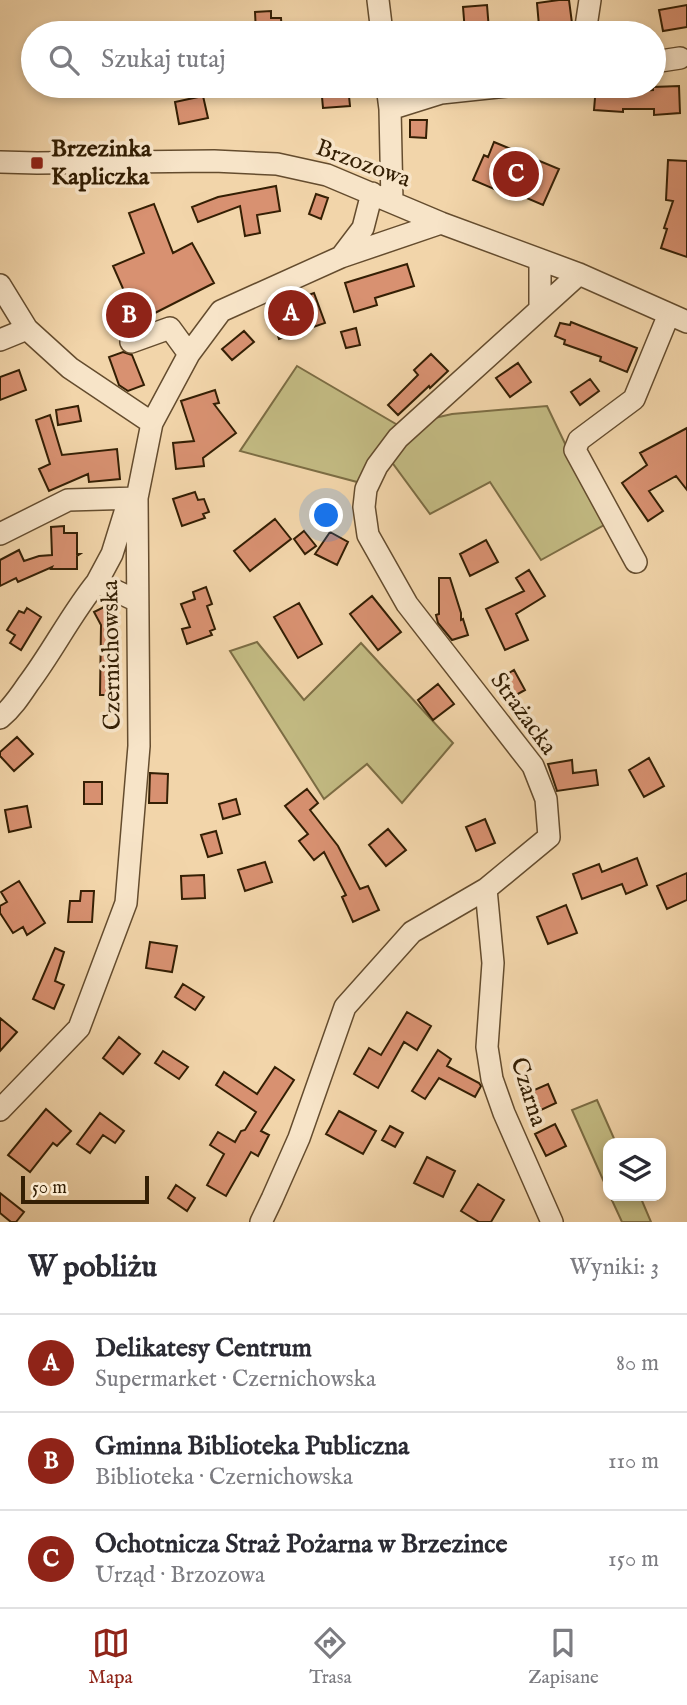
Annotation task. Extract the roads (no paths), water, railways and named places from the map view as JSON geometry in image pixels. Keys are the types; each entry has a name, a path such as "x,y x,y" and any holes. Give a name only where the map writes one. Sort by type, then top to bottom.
{"street":[{"path":"378,0 381,21"},
{"path":"587,21 590,0"},
{"path":"666,60 680,58"},
{"path":"389,98 392,202"},
{"path":"390,109 425,98"},
{"name":"Brzozowa","path":"0,162 214,161 277,164 327,175 441,223 579,274 678,318"},
{"name":"Czernichowska","path":"341,257 363,228 372,193"},
{"name":"Czernichowska","path":"0,1110 79,1028 126,904 139,746 137,498 152,423 189,354 220,311 341,257 441,223"},
{"path":"540,260 540,309"},
{"name":"Strażacka","path":"261,1222 299,1138 345,1007 412,932 486,889 549,837 545,799 533,766 407,604 368,535 364,508 366,489 377,466 398,438 579,274"},
{"path":"0,285 27,329 70,368 152,423"},
{"path":"636,562 575,450 579,440 634,399 678,318"},
{"path":"131,342 170,328 189,354"},
{"path":"0,340 27,329"},
{"path":"0,534 68,500 137,498"},
{"path":"0,718 10,710 82,600 97,582 112,554 126,509 137,498"},
{"path":"97,582 137,601"},
{"name":"Czarna","path":"486,889 493,963 487,1047 492,1079 552,1222"}],"place":[{"name":"Brzezinka Kapliczka","path":"37,163"},
{"name":"Ochotnicza Straż Pożarna w Brzezince","path":"516,174"},
{"name":"Delikatesy Centrum","path":"291,313"},
{"name":"Gminna Biblioteka Publiczna","path":"129,315"}]}
